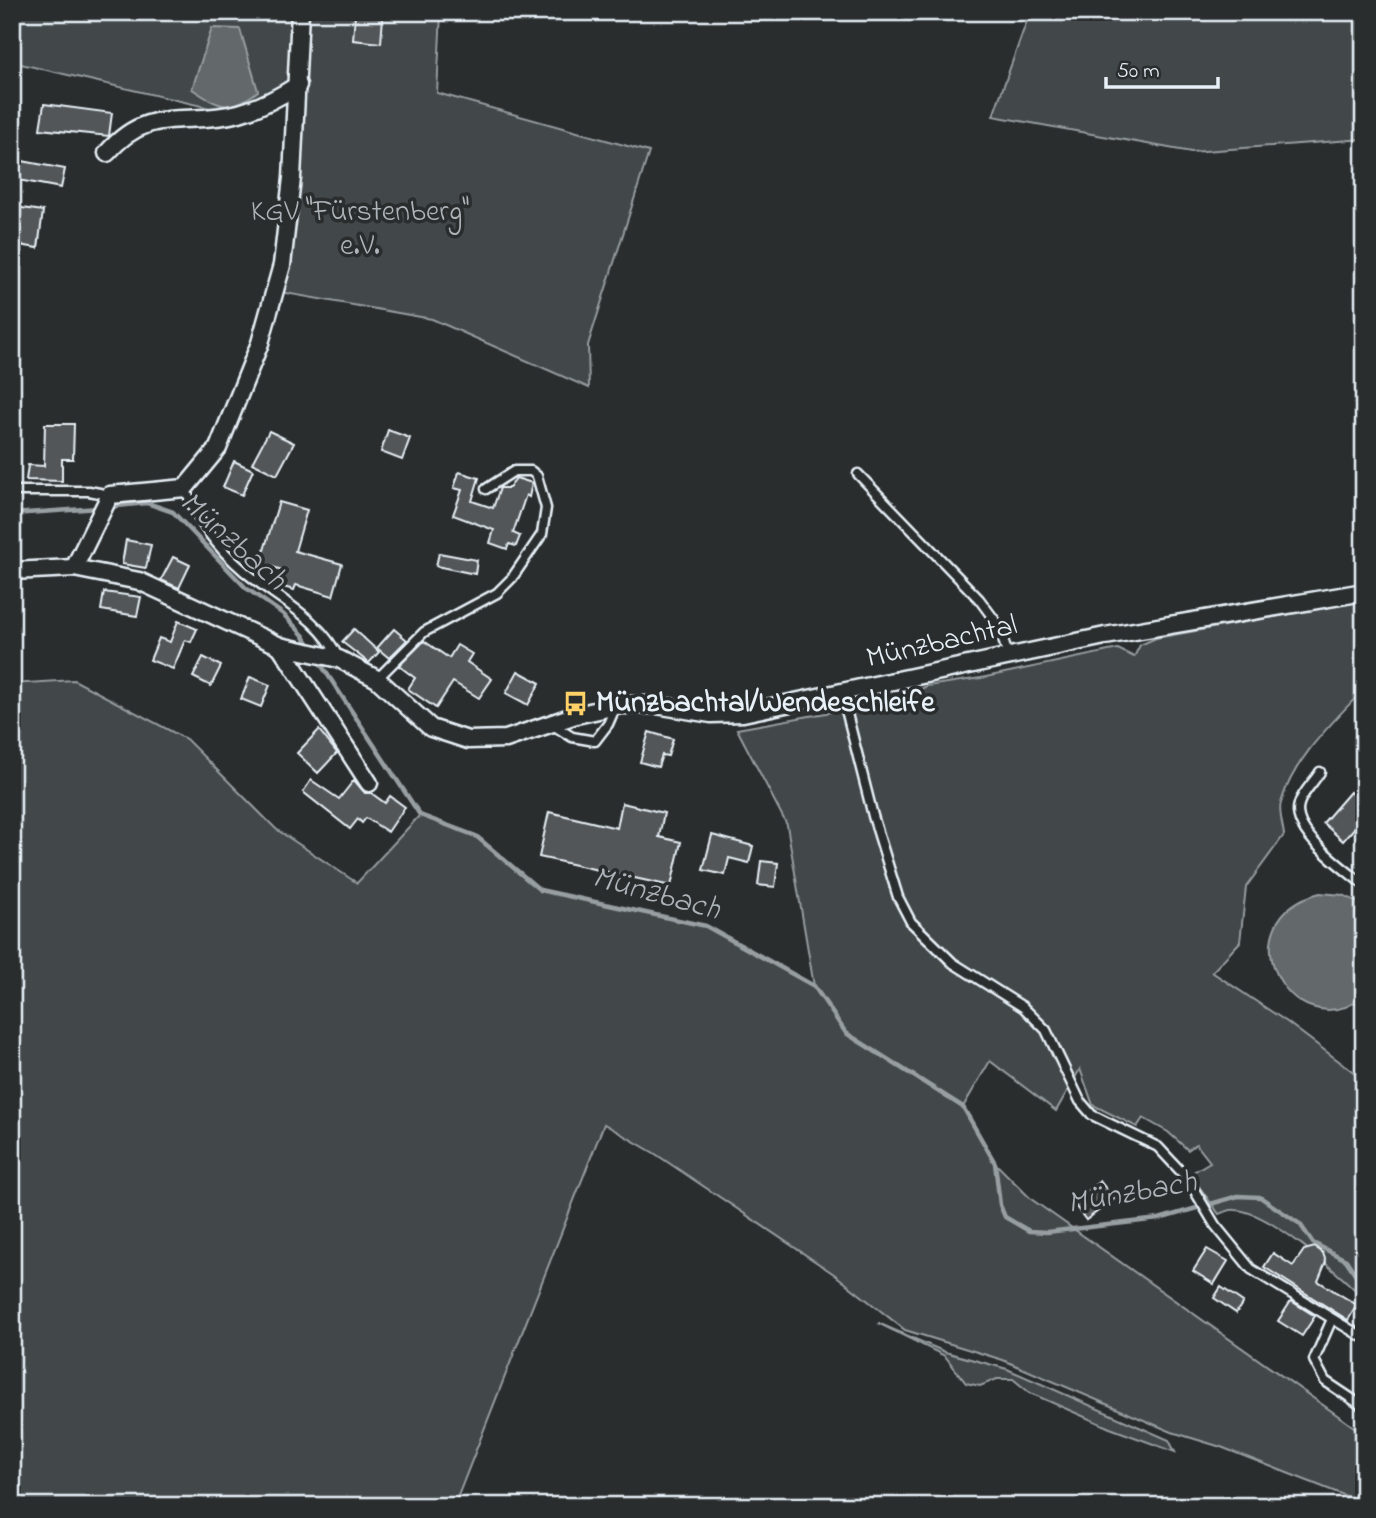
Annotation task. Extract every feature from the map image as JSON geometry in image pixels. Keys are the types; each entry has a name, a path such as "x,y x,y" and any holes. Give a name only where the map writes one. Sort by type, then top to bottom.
{"street":[{"path":"74,568 109,500 185,488 218,448 264,330 282,265 292,178 300,12"},
{"path":"107,153 123,134 152,121 236,114 268,104 298,85"},
{"name":"Münzbachtal","path":"12,571 74,568 139,581 280,646 334,657 377,680 431,728 468,740 506,739 617,706 656,705 711,714 743,713 842,694 1008,656 1364,592"},
{"path":"280,646 369,783"}],"lane":[{"path":"377,680 424,632 497,593 512,578 542,534 546,508 537,476 531,471 514,471 486,489"},
{"path":"858,474 979,600 999,626 1008,656"},
{"path":"185,488 197,520 218,545 244,571 299,611 331,642 334,657"},
{"path":"12,491 89,491 109,500"},
{"path":"842,694 873,816 898,897 911,922 927,941 953,963 1023,1007 1046,1030 1080,1101 1092,1115 1158,1147 1175,1163 1213,1221 1251,1269 1364,1338"},
{"path":"550,724 572,737 595,741 617,706"},
{"path":"1321,772 1299,802 1296,818 1304,831 1364,885"},
{"path":"1332,1319 1314,1360 1325,1381 1364,1407"}],"green space":[{"name":"KGV \"Fürstenberg\" e.V.","path":"12,12 441,12 437,93 649,152 588,345 589,388 432,319 274,291 294,95 236,114 12,62"},
{"path":"1030,12 1364,12 1364,139 1191,152 993,116"},
{"path":"1364,601 1364,689 1316,742 1295,771 1280,806 1284,835 1246,887 1240,942 1212,972 1287,1022 1364,1080 1364,1298 1303,1245 1266,1221 1235,1210 1219,1214 1190,1174 1210,1162 1196,1144 1188,1150 1168,1132 1143,1118 1137,1127 1093,1105 1080,1069 1056,1111 990,1061 963,1107 995,1163 1031,1199 1364,1434 1364,1503 1221,1447 1172,1432 1003,1360 905,1330 834,1274 654,1153 604,1124 454,1506 12,1506 12,684 74,680 186,739 276,829 357,883 420,815 476,836 540,890 706,926 814,986 787,825 737,729 898,700 927,686 981,678 1118,649 1134,657 1140,645 1156,638"},
{"path":"878,1323 945,1352 1007,1369 1169,1440 1175,1452 1110,1428 1030,1393 1013,1379 997,1379 980,1386 966,1383 945,1356"}],"shaded area":[{"path":"212,28 240,29 258,91 239,103 218,104 192,89"},
{"path":"1320,893 1343,895 1364,905 1364,997 1337,1009 1312,1007 1291,994 1277,975 1271,951 1275,927 1291,907"}],"building":[{"path":"355,15 383,17 381,43 353,40"},
{"path":"44,104 112,113 109,136 40,129"},
{"path":"17,160 65,169 61,188 13,179"},
{"path":"15,207 43,211 38,248 12,244"},
{"path":"45,424 74,424 73,459 62,459 62,481 26,480 28,465 44,466"},
{"path":"388,430 410,438 402,460 381,452"},
{"path":"269,431 294,443 277,475 252,463"},
{"path":"234,461 253,470 242,495 223,487"},
{"path":"459,472 479,478 472,501 493,508 500,488 509,488 516,478 532,483 529,497 526,495 513,533 520,536 516,546 509,544 507,549 490,543 494,530 453,515 462,490 454,488"},
{"path":"279,502 307,510 295,551 342,564 333,596 296,585 294,590 280,586 285,571 260,563"},
{"path":"126,540 151,545 146,568 122,564"},
{"path":"439,553 477,560 475,574 436,566"},
{"path":"173,557 190,565 179,588 161,580"},
{"path":"104,592 141,597 137,616 101,610"},
{"path":"178,621 197,629 191,642 185,640 173,669 150,660 159,638 170,642"},
{"path":"354,629 379,652 369,663 342,642"},
{"path":"394,629 407,640 389,658 377,648"},
{"path":"424,641 449,658 457,645 472,654 467,662 492,679 479,698 453,682 436,708 408,689 415,678 399,666"},
{"path":"203,657 221,666 211,686 193,677"},
{"path":"518,671 540,683 528,705 506,693"},
{"path":"250,677 270,685 261,707 241,699"},
{"path":"319,730 337,753 318,773 297,753"},
{"path":"649,732 673,739 668,756 662,755 658,767 640,762"},
{"path":"311,780 339,799 354,780 365,793 371,793 385,803 390,796 405,807 388,832 366,818 362,823 358,819 350,829 303,792"},
{"path":"1350,792 1364,804 1364,817 1343,841 1323,823"},
{"path":"622,803 664,813 659,837 681,842 671,886 539,857 549,812 617,828"},
{"path":"712,835 753,846 749,863 729,858 725,875 703,870"},
{"path":"761,861 778,863 775,887 758,885"},
{"path":"1100,1181 1114,1199 1086,1220 1073,1203"},
{"path":"1315,1247 1323,1253 1326,1262 1318,1281 1357,1305 1348,1320 1264,1267 1273,1253 1293,1266 1304,1250"},
{"path":"1207,1249 1228,1261 1214,1284 1193,1271"},
{"path":"1221,1287 1243,1302 1236,1313 1214,1298"},
{"path":"1291,1301 1315,1316 1302,1336 1278,1321"}],"waterway":[{"name":"Münzbach","path":"107,507 147,503 173,512 246,588 283,614 312,649"},
{"name":"Münzbach","path":"12,514 99,508"},
{"name":"Münzbach","path":"318,660 420,815 476,836 540,890 706,926 814,986 846,1033 963,1107 995,1163 1000,1205 1005,1217 1029,1231 1047,1232 1159,1219 1238,1196 1260,1197 1300,1224 1313,1243 1346,1260 1364,1287"}],"place":[{"name":"Münzbachtal/Wendeschleife","path":"576,704"}]}
